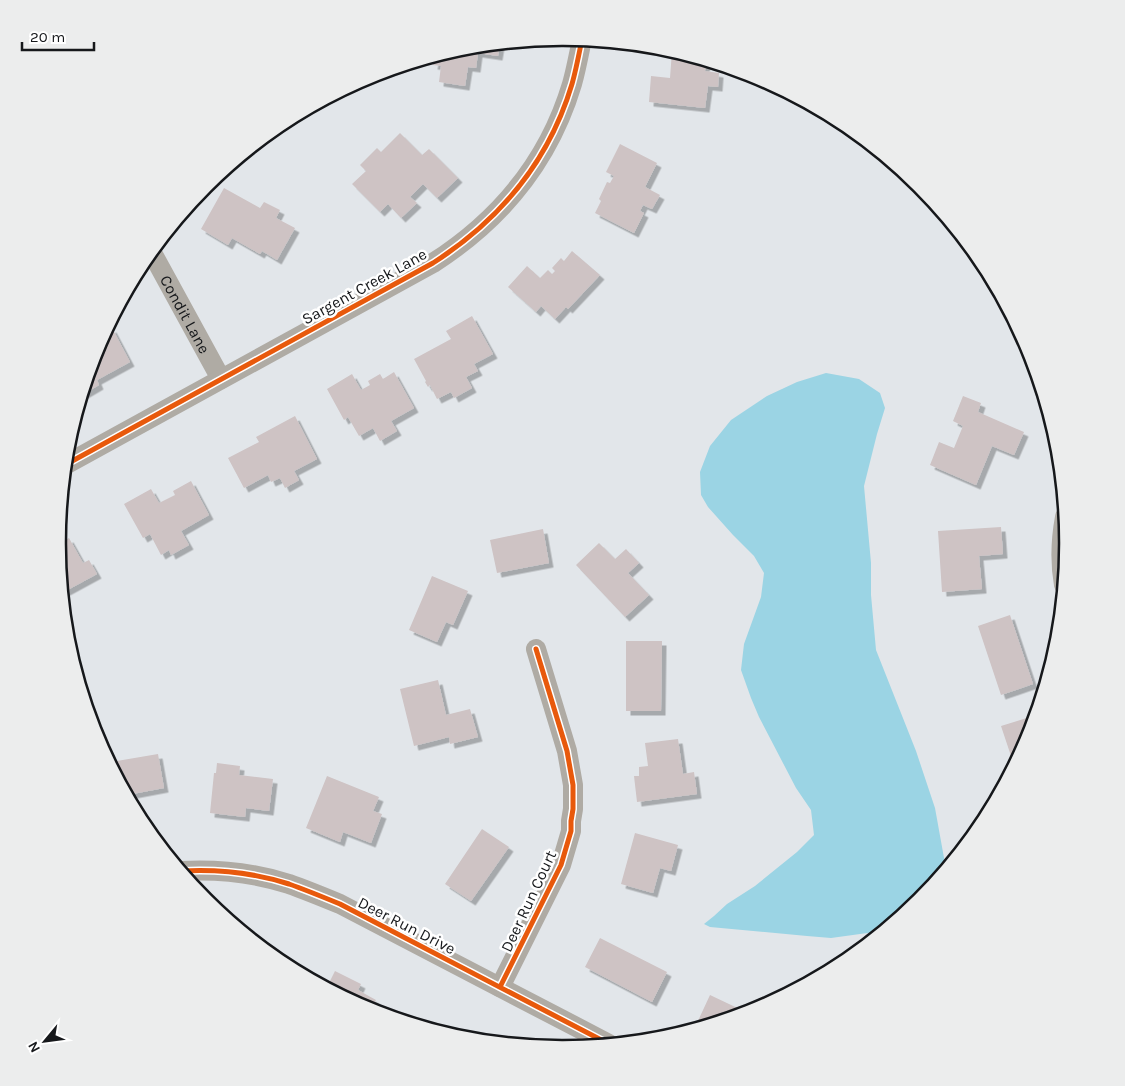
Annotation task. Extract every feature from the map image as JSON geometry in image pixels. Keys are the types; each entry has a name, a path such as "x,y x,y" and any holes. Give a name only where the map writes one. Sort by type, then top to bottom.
{"street":[{"name":"Sargent Creek Lane","path":"73,461 433,263 461,244 487,222 510,198 547,144 568,98 580,47"},
{"name":"Condit Lane","path":"155,259 221,379"},
{"name":"Deer Run Court","path":"500,987 558,872 571,831 573,786 567,752 536,649"},
{"name":"Deer Run Drive","path":"189,871 211,870 266,878 288,884 340,904 599,1039"}],"water":[{"path":"826,373 859,379 880,393 885,408 864,486 876,650 916,751 935,808 944,861 914,894 870,933 831,938 710,927 704,924 727,904 755,886 797,852 814,835 811,810 796,788 759,717 741,670 744,644 761,597 764,573 754,556 708,507 701,495 700,472 710,446 731,420 767,396 797,382"}],"building":[{"path":"499,50 498,56 480,53"},
{"path":"478,54 476,68 468,67 465,86 439,82 441,66 433,65 434,63"},
{"path":"671,59 705,68 705,71 719,73 718,87 708,86 705,108 649,102 651,76 670,78"},
{"path":"400,133 422,155 429,149 458,178 437,198 423,184 410,197 417,203 401,218 388,204 380,212 352,184 366,171 360,165 377,148 381,152"},
{"path":"620,144 657,163 645,187 660,195 652,209 643,205 640,211 644,213 634,233 595,213 607,182 610,183 614,176 606,172"},
{"path":"224,188 260,208 264,202 280,210 276,218 295,228 277,260 262,251 260,254 232,238 228,245 201,229"},
{"path":"572,251 600,275 568,309 566,307 555,319 541,306 536,312 508,287 527,266 540,278 548,270 552,274 555,271 552,268 561,258 564,261"},
{"path":"472,316 493,354 474,364 478,371 466,377 472,388 454,398 451,392 437,399 430,385 428,387 425,382 414,359 451,339 446,331"},
{"path":"114,331 130,362 97,380 99,385 90,390"},
{"path":"394,372 414,408 391,421 397,431 380,441 373,428 359,436 348,417 344,420 327,389 352,374 361,390 370,385 368,381 380,374 383,379"},
{"path":"963,396 981,403 978,412 1024,432 1014,455 992,446 976,485 930,465 939,442 954,448 963,426 953,421"},
{"path":"295,416 317,459 294,471 299,480 285,488 280,478 271,482 268,475 244,488 228,458 259,442 256,437"},
{"path":"191,481 209,515 181,531 189,545 171,555 169,550 161,555 150,534 143,538 124,504 151,489 159,503 175,495 173,491"},
{"path":"1001,527 1003,554 979,556 982,589 942,592 938,531"},
{"path":"543,529 549,563 497,573 490,540"},
{"path":"69,538 83,563 89,560 97,574 68,590 67,575 66,539"},
{"path":"599,543 615,559 626,549 639,563 628,573 649,595 625,617 576,565"},
{"path":"432,576 468,591 453,625 446,622 437,642 409,630"},
{"path":"1010,615 1033,684 1001,695 978,626"},
{"path":"626,641 662,641 661,711 626,711"},
{"path":"438,680 446,715 470,709 478,737 450,744 449,737 414,746 400,689"},
{"path":"1027,718 1011,756 1001,726"},
{"path":"678,739 683,774 694,772 697,794 637,802 634,776 639,776 639,767 648,766 645,743"},
{"path":"158,754 164,788 134,794 116,761"},
{"path":"217,763 240,766 239,775 273,779 269,811 246,808 245,817 210,813 214,773 216,773"},
{"path":"327,776 379,797 373,811 382,814 371,843 343,832 340,842 306,828"},
{"path":"482,829 509,847 471,901 445,884"},
{"path":"635,833 678,845 671,871 660,868 653,893 621,884"},
{"path":"600,938 667,972 652,1002 585,967"},
{"path":"335,971 361,984 358,990 376,1000 375,1003 372,1002 330,982"},
{"path":"710,995 737,1008 722,1013 698,1021"}],"cycle path":[{"path":"73,461 433,263 480,228 519,186 536,163 550,138 572,84 580,47"},
{"path":"500,987 561,865 571,831 573,785 567,751 536,649"},
{"path":"189,871 222,871 276,880 321,896 340,904 599,1039"}]}
